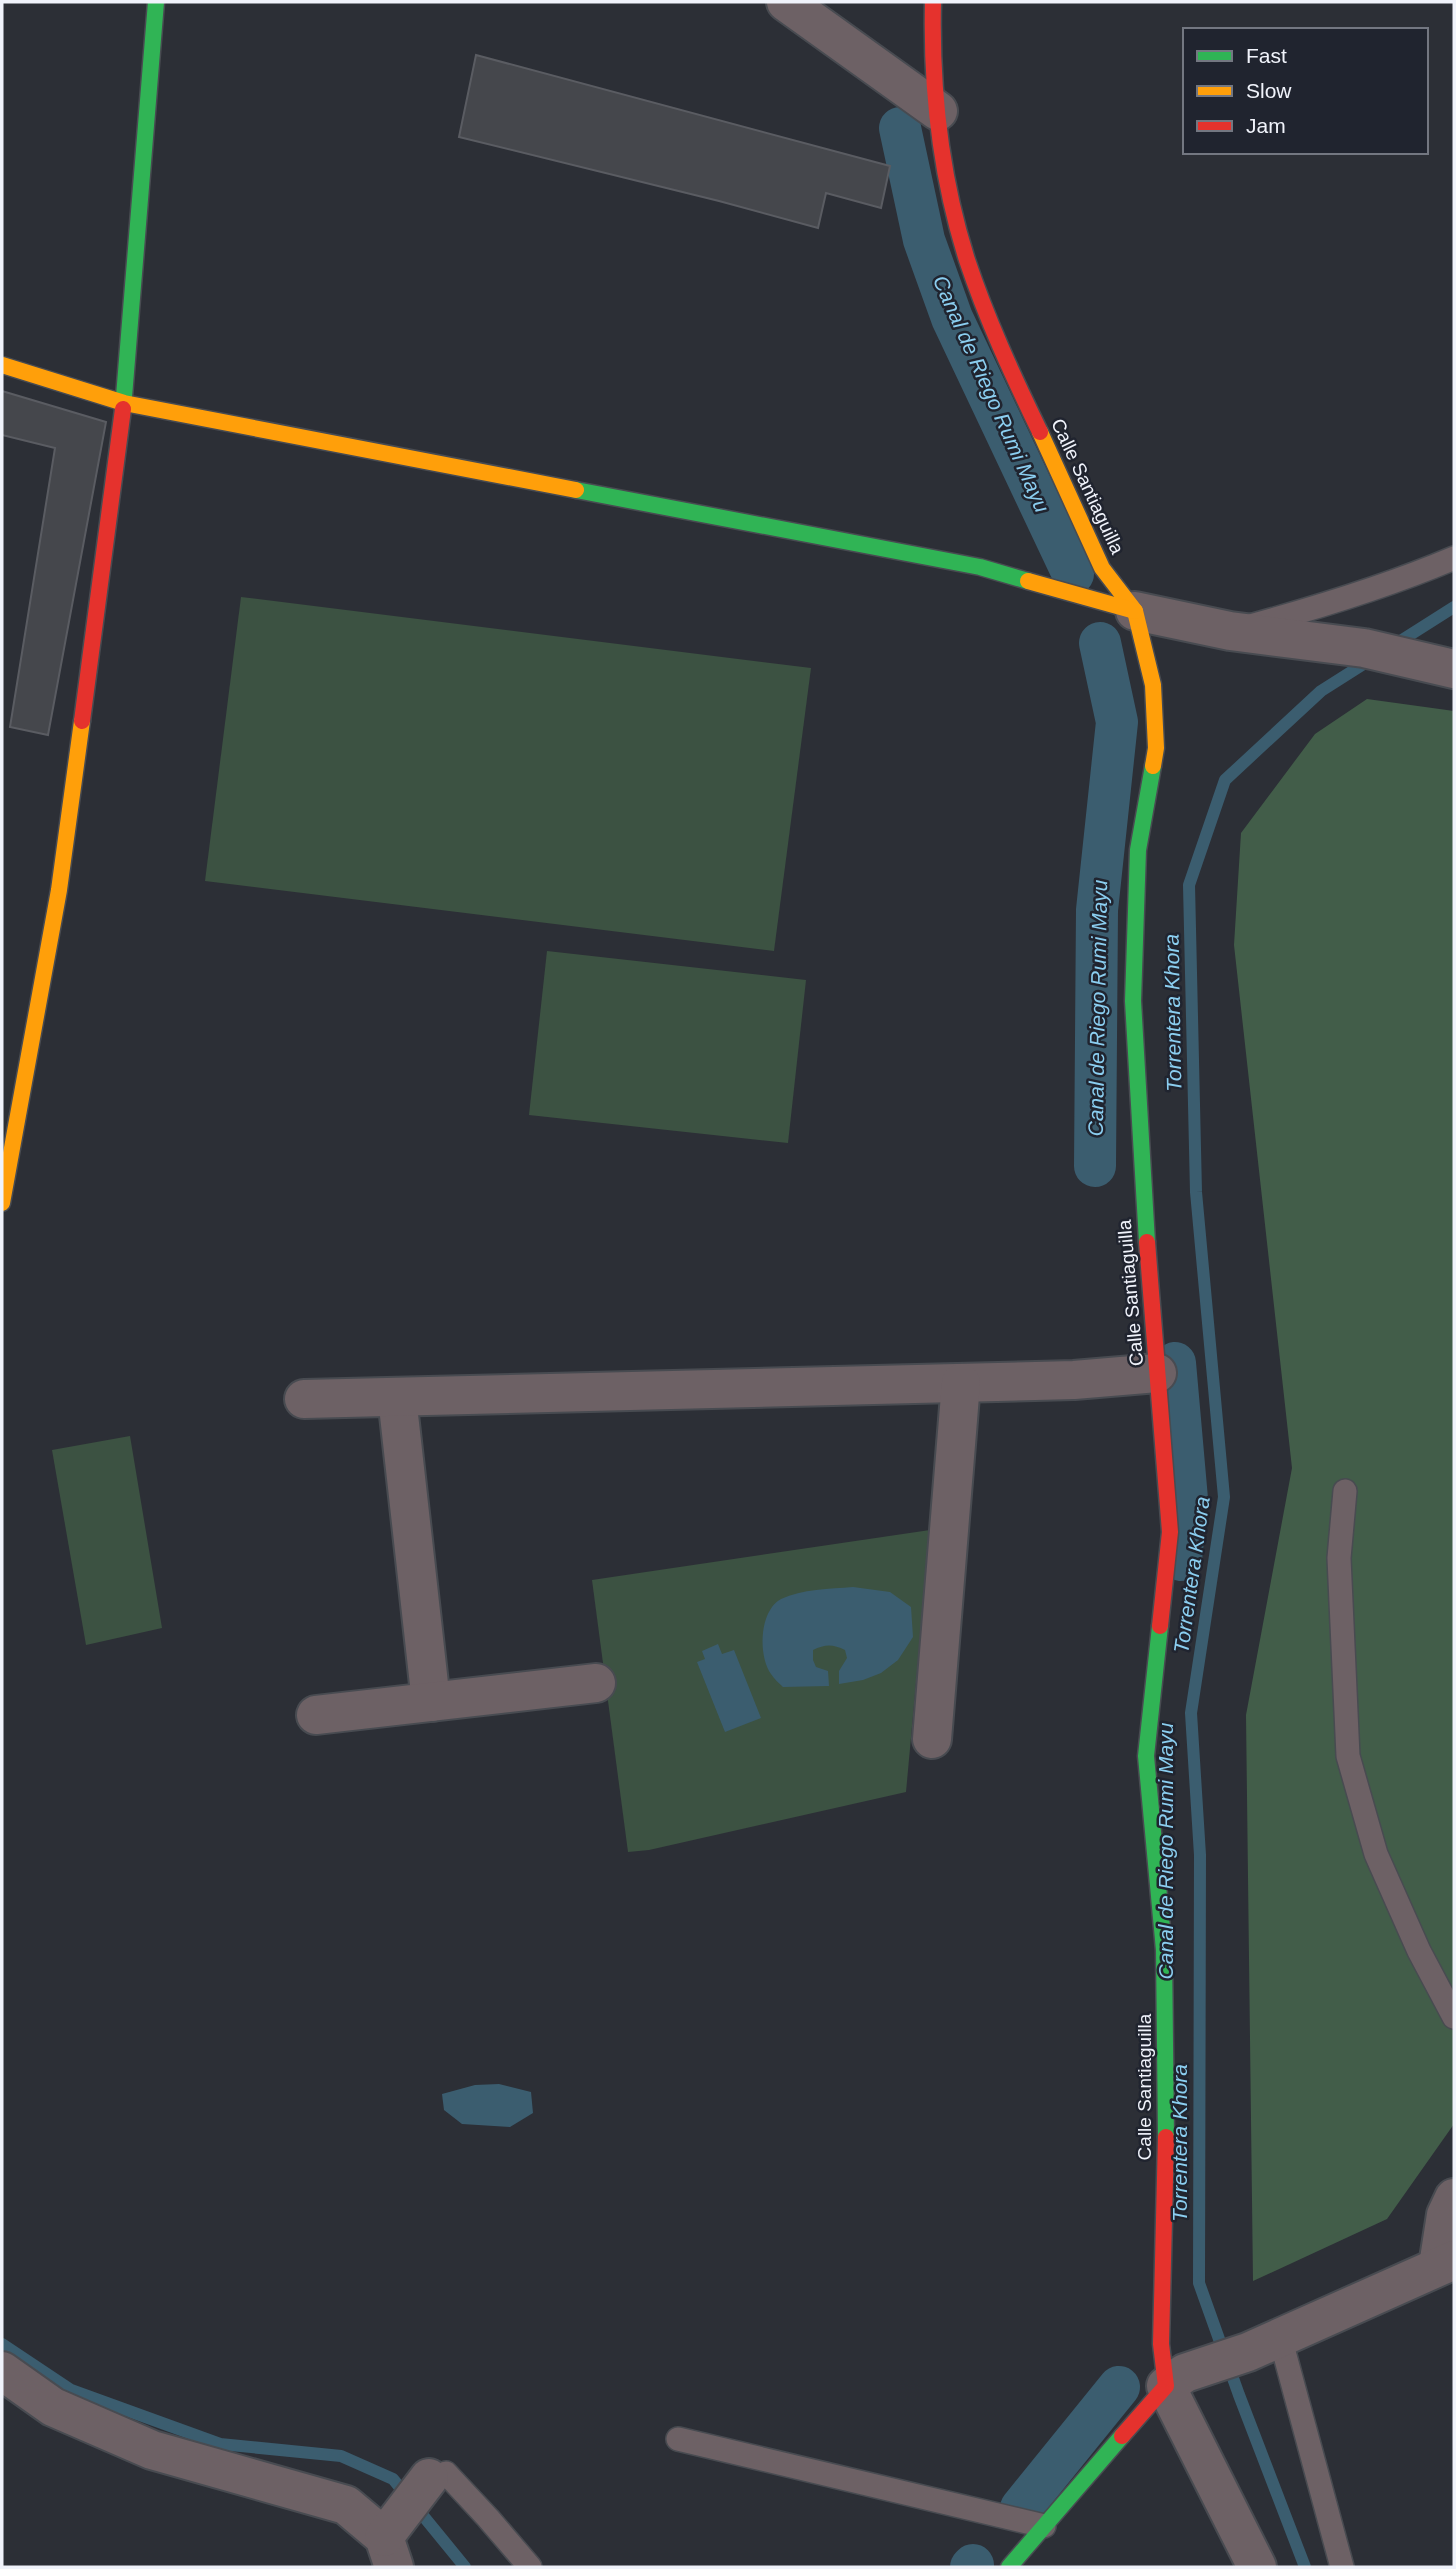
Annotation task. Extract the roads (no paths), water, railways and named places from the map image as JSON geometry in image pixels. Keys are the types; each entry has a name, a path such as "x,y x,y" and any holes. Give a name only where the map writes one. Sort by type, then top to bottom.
{"street":[{"path":"2,1203 59,890 124,403 156,2"},
{"path":"786,2 938,110"},
{"name":"Calle Santiaguilla","path":"933,2 932,50 938,110 950,191 967,259 996,338 1102,568 1135,611 1153,685 1156,748 1138,850 1133,1001 1142,1185 1170,1532 1146,1756 1164,1950 1166,2180 1161,2344 1175,2379"},
{"path":"2,365 124,403 980,567 1135,611 1230,631 1364,648 1443,667"},
{"path":"304,1399 1074,1380 1157,1373"},
{"path":"932,1739 961,1382"},
{"path":"397,1397 431,1702"},
{"path":"316,1715 596,1683"},
{"path":"1009,2567 1175,2379 1264,2344 1446,2263 1446,2215 1454,2198"},
{"path":"2,2371 53,2407 152,2450 346,2505 395,2537 438,2476"},
{"path":"1175,2379 1257,2567"}],"lane":[{"path":"1230,631 1317,608 1454,558"},
{"path":"1345,1491 1339,1558 1348,1756 1376,1854 1419,1951 1454,2017"},
{"path":"1264,2344 1342,2567"},
{"path":"678,2439 1044,2526"},
{"path":"438,2476 488,2518 530,2567"}],"water":[{"path":"853,1587 890,1592 911,1607 913,1637 898,1660 881,1673 863,1680 839,1684 839,1671 847,1658 845,1650 833,1646 821,1647 813,1650 813,1660 816,1667 828,1671 829,1686 783,1687 772,1676 764,1656 763,1634 768,1613 781,1599 798,1593"},
{"path":"718,1644 722,1654 734,1650 761,1718 725,1732 697,1662 705,1659 702,1651"},
{"path":"499,2084 531,2092 533,2113 510,2127 462,2124 444,2110 442,2094 475,2085"}],"waterway":[{"name":"Canal de Riego Rumi Mayu","path":"900,128 924,240 952,318 1073,574"},
{"name":"Torrentera Khora","path":"1391,647 1454,607"},
{"name":"Canal de Riego Rumi Mayu","path":"1095,1166 1097,910 1117,722 1100,643"},
{"name":"Torrentera Khora","path":"1305,2567 1199,2283 1200,1855 1191,1713 1224,1497 1196,1192 1189,885 1225,780 1321,691 1373,658"},
{"name":"Canal de Riego Rumi Mayu","path":"1175,1363 1187,1499 1181,1560"},
{"path":"2,2344 71,2390 220,2444 341,2456 393,2479 465,2567"},
{"name":"Canal de Riego Rumi Mayu","path":"1021,2508 1119,2387"}]}
